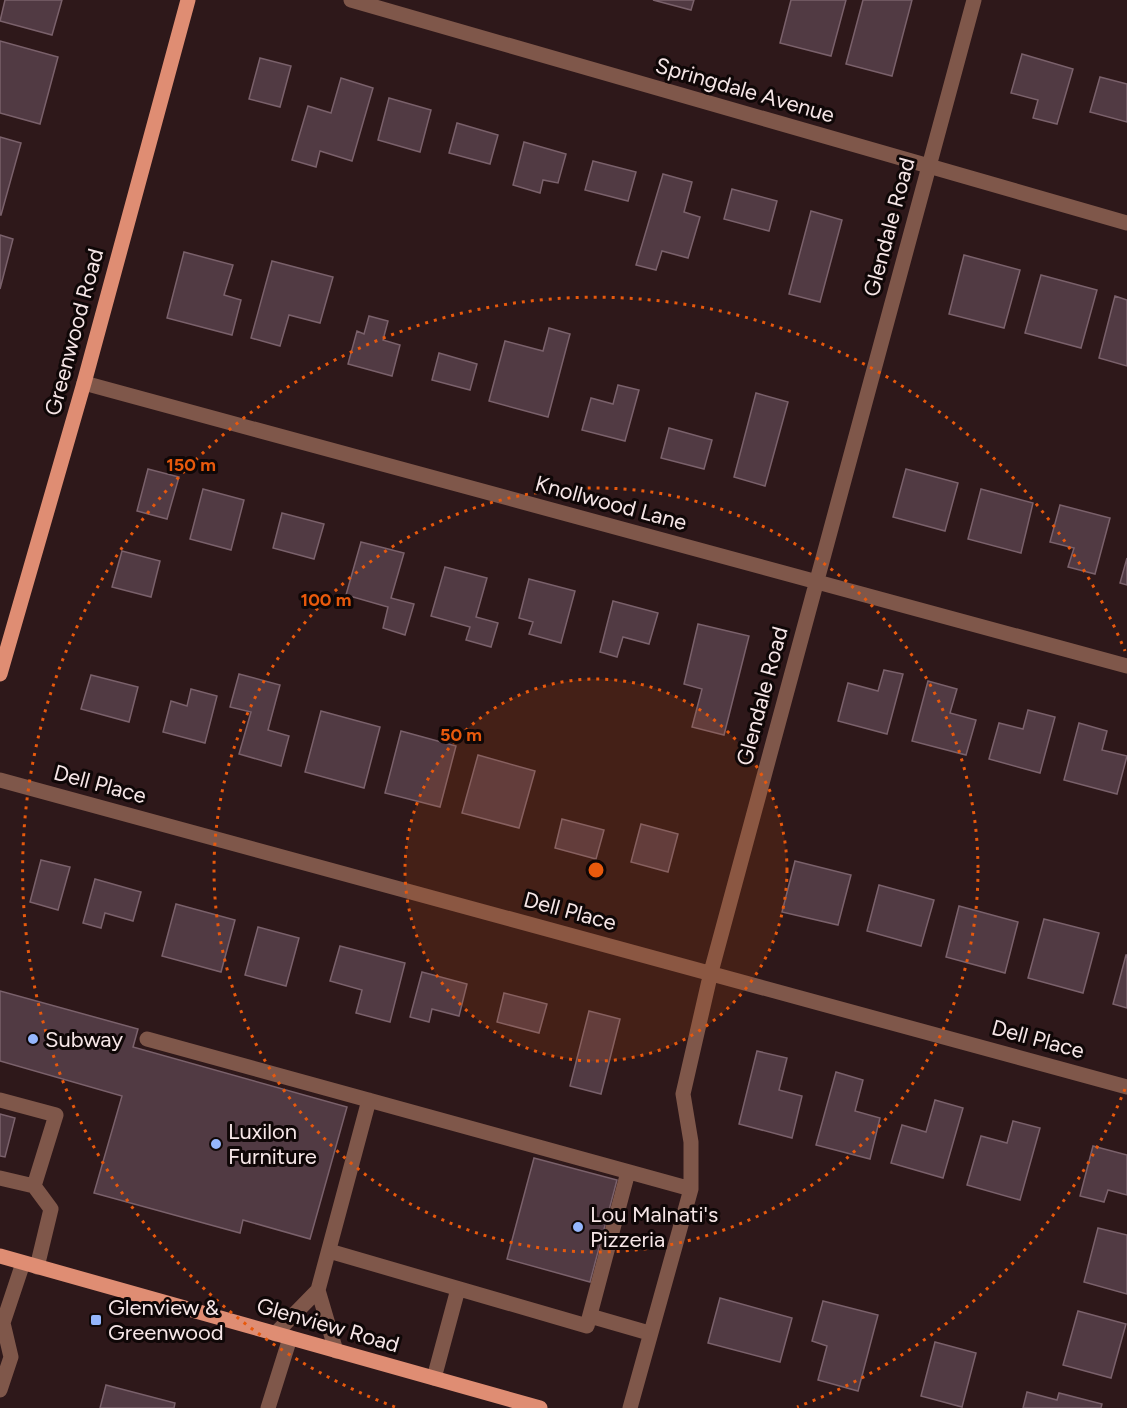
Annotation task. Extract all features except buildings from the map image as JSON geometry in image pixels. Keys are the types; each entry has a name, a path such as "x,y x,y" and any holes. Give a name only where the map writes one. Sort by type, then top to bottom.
{"main road":[{"name":"Greenwood Road","path":"0,675 84,383 188,0"},
{"name":"Glenview Road","path":"0,1257 540,1408"}],"street":[{"name":"Springdale Avenue","path":"351,0 1127,223"},
{"name":"Glendale Road","path":"630,1408 691,1189 691,1142 683,1094 711,972 974,0"},
{"name":"Knollwood Lane","path":"84,383 1127,666"},
{"name":"Dell Place","path":"0,780 1127,1087"},
{"path":"147,1039 691,1189"},
{"path":"0,1100 57,1115 33,1186"},
{"path":"268,1408 283,1336 318,1290 369,1100"},
{"path":"328,1251 587,1326 628,1172"},
{"path":"0,1178 33,1186 51,1209 30,1265 2,1323 11,1357 0,1390"},
{"path":"434,1378 458,1289"},
{"path":"318,1290 336,1351"},
{"path":"590,1316 649,1334"}],"place":[{"name":"Subway","path":"33,1039"},
{"name":"Luxilon Furniture","path":"216,1144"},
{"name":"Lou Malnati's Pizzeria","path":"578,1227"},
{"name":"Glenview & Greenwood","path":"96,1320"}]}
